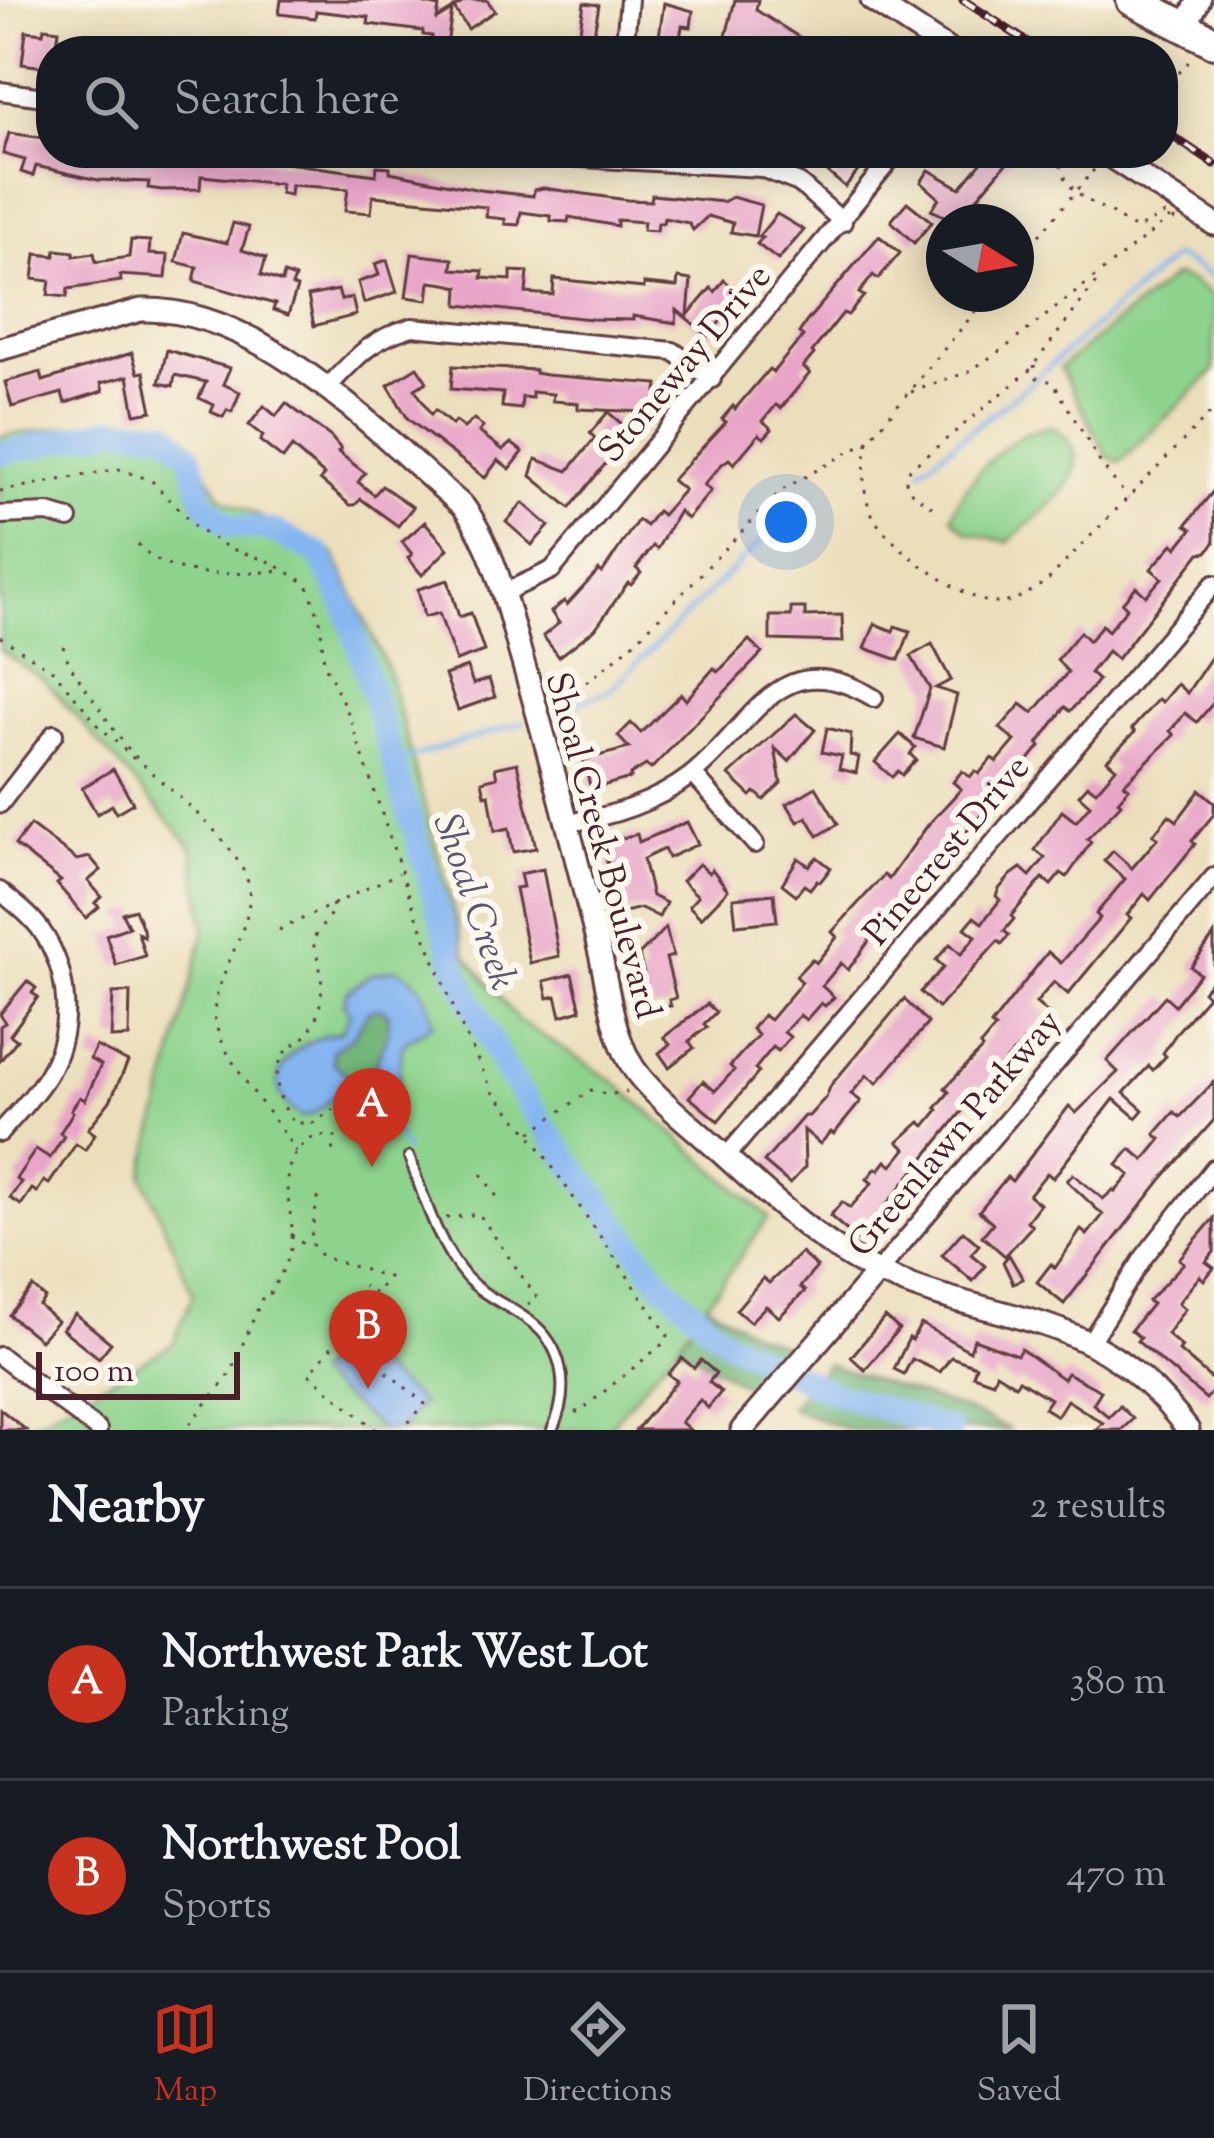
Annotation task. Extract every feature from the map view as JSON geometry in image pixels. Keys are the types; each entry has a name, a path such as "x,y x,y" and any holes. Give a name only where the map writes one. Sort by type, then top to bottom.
{"highway":[{"path":"1132,0 1200,24"}],"street":[{"path":"625,36 629,0"},
{"path":"872,0 927,36"},
{"path":"0,91 36,96"},
{"path":"761,168 799,183 843,222"},
{"name":"Stoneway Drive","path":"503,593 552,570 884,168"},
{"path":"1118,168 1214,224"},
{"name":"Shoal Creek Boulevard","path":"0,349 128,313 165,309 208,319 275,350 464,507 483,538 543,710 628,1058 643,1081 814,1232 878,1272 924,1290 1046,1323 1090,1342 1150,1384 1188,1430"},
{"path":"326,389 361,351 382,336 412,327 673,351 712,380"},
{"path":"0,515 48,513 73,524"},
{"name":"Pinecrest Drive","path":"726,1157 1214,584"},
{"path":"568,823 657,798 693,774 788,682 813,677 850,683 874,698"},
{"path":"0,805 54,734"},
{"path":"693,774 755,844"},
{"name":"Greenlawn Parkway","path":"742,1430 1214,878"},
{"path":"0,891 41,929 60,971 67,1003 49,1073 0,1133"},
{"path":"1090,1342 1144,1257 1214,1168"},
{"path":"0,1356 98,1430"}],"lane":[{"path":"410,1157 453,1260 468,1279 536,1326 561,1365 560,1410 552,1430"}],"path":[{"path":"1178,64 1200,24"},
{"path":"908,394 968,372 1170,218 1162,214 1137,229 1073,194 1060,168"},
{"path":"1034,241 1095,168"},
{"path":"932,507 912,493 905,481 910,469 1034,365 1102,273"},
{"path":"543,710 590,680 635,642 782,490 868,441 975,312"},
{"path":"1034,365 1037,378 1053,382 1101,464 1129,499"},
{"path":"868,441 865,495 875,522 934,573 973,597 997,603 1021,598 1047,581 1214,410"},
{"path":"0,491 118,469 136,472 152,480 197,529 307,584 314,596 324,663 349,716 401,872 458,1019 493,1092 529,1133 668,1335 579,1412 560,1410"},
{"path":"138,544 150,559 169,568 222,574 286,571"},
{"path":"0,637 54,671 98,725 141,763"},
{"path":"63,646 68,664 119,739 192,805 246,875 248,917 227,965 214,1018 232,1057 296,1152"},
{"path":"279,929 401,872"},
{"path":"332,904 334,909 312,941 324,970 308,1035 286,1051 277,1078 281,1106 294,1123 313,1123 355,1095"},
{"path":"529,1133 591,1090 608,1095 631,1089"},
{"path":"313,1123 319,1134 335,1138 333,1154"},
{"path":"190,1424 230,1374 263,1294 270,1293 290,1250 285,1195 289,1164 319,1134"},
{"path":"482,1174 498,1198"},
{"path":"318,1198 310,1242 322,1257 388,1277 376,1294 363,1286"},
{"path":"434,1219 479,1214 537,1298 518,1314"},
{"path":"291,1233 303,1244 310,1242"},
{"path":"376,1430 309,1374 356,1318 382,1340 368,1356 425,1403 402,1430"}],"green space":[{"path":"1174,276 1192,281 1214,299 1214,371 1120,462 1108,457 1060,368"},
{"path":"119,420 183,433 222,498 334,553 388,670 465,954 518,1020 616,1083 769,1217 678,1344 607,1430 44,1430 35,1422 173,1344 193,1294 143,1176 205,928 192,847 45,681 0,650 0,436"},
{"path":"1051,426 1069,441 1076,457 1066,487 1008,542 967,532 952,517 970,482 1012,442"},
{"path":"380,1007 389,1014 388,1033 371,1074 347,1075 333,1063 333,1050 353,1036 369,1010"},
{"path":"707,1304 752,1332 788,1347 751,1390 678,1344"},
{"path":"827,1364 1011,1430 849,1430 790,1408"}],"water":[{"path":"397,969 413,979 426,998 433,1024 404,1043 397,1089 384,1101 370,1107 360,1103 355,1089 347,1090 302,1117 279,1091 284,1064 308,1043 341,1032 350,1015 344,1004 346,993 371,974","holes":["380,1008 389,1015 388,1033 372,1073 347,1075 333,1063 333,1050 353,1036 369,1010"]},
{"path":"343,1340 422,1403 400,1430 382,1430 315,1375"}],"building":[{"path":"281,0 409,0 439,7 437,19 452,10 448,36 368,24 369,17 316,11 315,18 279,14"},
{"path":"467,0 487,0 495,11 468,29 454,8"},
{"path":"735,0 758,0 756,10 797,36 726,36"},
{"path":"584,3 599,5 594,36 579,36"},
{"path":"664,3 693,11 691,27 682,26 680,36 659,36"},
{"path":"44,28 59,30 58,36 36,36 36,66 22,64 26,31 43,33"},
{"path":"9,133 36,137 33,176 21,172 25,160 3,154"},
{"path":"45,168 323,168 376,175 377,168 390,168 390,172 480,190 533,196 534,190 543,188 627,200 651,201 652,195 723,202 732,197 761,205 755,236 731,232 733,223 708,216 693,230 689,223 664,218 657,231 643,230 644,222 617,220 617,226 569,217 568,222 551,221 551,216 521,212 519,225 486,217 487,207 373,196 371,213 345,211 348,189 291,185 290,195 280,193 281,184 201,176 200,189 162,190 148,188 149,182 98,180"},
{"path":"828,168 861,168 845,187 826,171"},
{"path":"977,168 1002,168 976,199 978,204 935,204 939,198 921,182 929,170 960,188"},
{"path":"907,202 926,217 926,229 914,243 891,221"},
{"path":"777,214 804,230 778,260 757,244"},
{"path":"233,223 249,227 242,250 266,258 261,275 282,282 284,274 295,278 292,286 297,288 288,315 273,310 275,304 194,281 197,267 176,262 183,233 227,243"},
{"path":"879,236 900,253 878,279 873,275 859,293 864,296 848,315 843,313 812,352 803,367 810,373 781,408 776,405 763,421 772,429 764,438 759,434 734,464 729,459 722,464 704,485 711,491 687,519 679,511 657,549 653,546 636,568 641,573 628,583 595,629 559,657 543,636 559,623 551,612 564,601 567,605 599,570 602,573 638,520 646,526 684,490 672,480 726,422 722,419 733,406 735,409 769,369 773,372 803,336 799,333 807,321"},
{"path":"131,240 150,241 149,254 168,255 166,278 120,275 121,281 68,289 67,297 48,295 50,281 33,279 36,254 55,256 56,250 74,252 74,256 94,253 96,262 129,257"},
{"path":"412,254 453,259 452,269 483,271 482,278 511,280 511,271 528,272 526,293 553,295 554,279 644,288 644,284 677,287 678,278 691,280 688,315 724,280 742,296 708,336 677,310 676,323 458,305 459,287 446,284 430,282 428,300 406,297"},
{"path":"387,260 397,292 364,303 358,282 379,275 375,264"},
{"path":"338,290 341,300 352,297 356,315 314,326 308,296"},
{"path":"167,350 230,368 223,384 240,392 232,412 227,410 223,417 211,412 214,405 199,398 206,382 175,375 173,386 159,383"},
{"path":"132,353 138,373 144,372 152,411 135,414 128,376 101,383 103,391 65,403 62,393 12,407 5,382 41,372 43,381"},
{"path":"453,366 658,384 655,407 647,406 646,412 578,409 578,403 552,401 553,394 532,392 532,398 522,397 521,409 502,407 503,393 451,389"},
{"path":"417,367 427,382 415,389 431,415 435,410 452,425 455,421 464,428 474,419 483,427 479,432 503,450 511,443 523,452 510,469 498,460 485,478 408,419 388,385"},
{"path":"286,403 331,437 341,449 338,452 365,473 358,482 374,495 382,486 413,507 398,526 361,499 350,505 292,447 283,459 260,441 263,436 249,425 264,406 276,416"},
{"path":"608,412 631,432 570,508 531,476 536,459 568,471 595,438 590,433"},
{"path":"1214,490 1214,543 1207,552 1200,553 1117,659 1108,651 1090,673 1098,680 1090,690 1070,711 1065,707 1004,791 995,784 978,804 985,811 956,843 952,839 890,923 885,919 848,970 841,963 822,986 834,997 825,1006 821,1003 806,1020 800,1015 784,1032 790,1037 778,1051 773,1047 755,1069 759,1072 718,1121 689,1097 703,1081 715,1091 734,1070 730,1066 758,1035 752,1029 763,1015 770,1020 802,982 796,976 812,959 816,963 837,937 832,932 884,875 889,879 961,789 953,782 962,771 970,777 975,771 979,774 1015,741 1000,728 1021,704 1033,713 1068,672 1057,660 1080,632 1089,641 1102,625 1108,631 1127,608 1122,603 1136,587 1146,596 1162,578 1151,569 1173,544 1177,548 1192,529 1186,525"},
{"path":"523,503 549,526 532,545 506,522"},
{"path":"425,522 448,549 422,575 402,542"},
{"path":"448,580 459,617 471,613 484,651 456,661 439,613 424,617 418,589"},
{"path":"791,608 805,608 805,616 842,615 843,642 770,640 770,616 791,616"},
{"path":"875,624 910,631 899,660 865,648"},
{"path":"749,640 762,653 651,769 646,765 631,778 591,789 583,760 629,748 618,736 631,723 641,733 681,694 686,700 714,668 718,672"},
{"path":"932,644 951,680 936,688 957,695 944,747 914,738 930,689 911,656"},
{"path":"1214,653 1214,702 1197,722 1185,713 1170,731 1174,735 1124,784 1129,788 1118,801 1121,804 1087,839 1091,842 1067,877 1061,873 1051,885 1043,878 1011,916 1014,919 1004,931 1009,935 1002,944 998,941 938,1008 920,992 944,967 936,960 950,944 961,954 976,936 965,928 974,917 982,923 1011,875 1021,868 1030,876 1045,858 1035,850 1062,811 1076,822 1090,805 1079,795 1088,785 1096,791 1116,768 1107,760 1135,732 1132,729 1177,684 1187,693"},
{"path":"467,667 473,684 489,679 495,697 458,710 445,675"},
{"path":"796,714 815,730 789,761 775,748 781,783 764,800 755,792 751,796 729,775"},
{"path":"827,728 851,734 850,755 859,757 856,773 839,769 842,756 822,752"},
{"path":"900,734 915,747 910,754 916,760 902,775 898,771 892,777 875,762"},
{"path":"517,763 536,848 513,852 509,828 495,831 482,781 497,777 495,768"},
{"path":"113,769 133,803 116,813 112,805 97,814 82,788"},
{"path":"816,787 838,824 818,836 807,817 798,822 787,804"},
{"path":"1200,790 1214,802 1214,814 1192,841 1195,844 1150,900 1144,894 1127,915 1131,918 1068,994 1054,982 1045,992 1036,1003 1049,1014 980,1089 858,1240 830,1216 842,1202 850,1208 872,1183 867,1179 876,1168 886,1161 892,1166 906,1149 898,1142 920,1122 925,1126 938,1110 949,1092 945,1088 982,1049 995,1028 991,1025 1048,952 1061,963 1100,918 1096,914 1125,879 1104,861 1113,851 1132,868 1158,838 1153,835 1169,815 1177,821"},
{"path":"687,822 698,844 668,858 664,849 643,859 652,896 666,903 659,917 641,908 621,913 606,858 611,857 607,842 637,834 639,842"},
{"path":"30,825 77,860 90,857 101,870 88,881 102,897 95,903 99,907 86,918 57,884 61,881 15,845"},
{"path":"817,857 831,868 820,882 810,889 804,885 796,895 782,884 798,858 809,866"},
{"path":"699,864 709,873 712,869 728,890 701,918 689,906 698,896 682,881"},
{"path":"543,869 559,956 530,963 515,888 523,887 520,874"},
{"path":"774,894 777,921 736,925 733,898"},
{"path":"135,909 143,929 144,937 138,933 145,956 116,965 106,935 129,927 122,913"},
{"path":"666,928 673,956 666,958 676,998 669,1000 671,1006 652,1010 649,999 644,1001 639,955"},
{"path":"1214,935 1214,978 1203,991 1208,996 1178,1031 1163,1053 1166,1056 1153,1070 1149,1066 1124,1093 1143,1110 1136,1118 1114,1099 1053,1178 1047,1173 1029,1195 1040,1204 1027,1221 1032,1226 1005,1256 982,1236 993,1223 979,1211 1007,1177 1012,1181 1069,1106 1076,1113 1118,1072 1107,1061 1165,996 1175,1005 1200,974 1191,967"},
{"path":"572,974 581,1010 561,1016 556,996 548,998 544,981"},
{"path":"27,981 38,997 10,1035 17,1040 0,1061 0,1026 5,1023 0,1014"},
{"path":"130,992 129,1037 111,1038 113,993"},
{"path":"904,999 928,1023 877,1083 867,1075 851,1094 861,1101 834,1134 820,1144 804,1130 805,1167 790,1184 764,1162 826,1097"},
{"path":"707,1004 716,1012 704,1024 707,1027 689,1041 694,1048 669,1067 659,1053 670,1044 664,1037"},
{"path":"96,1046 128,1062 110,1101 88,1129 95,1134 85,1150 76,1144 49,1184 44,1181 37,1192 32,1189 21,1205 10,1198 21,1182 16,1179 36,1149 50,1158 64,1136 60,1133 71,1110 80,1097 85,1100 101,1065 90,1059"},
{"path":"1214,1082 1214,1120 1064,1304 1037,1282 1051,1264 1055,1268 1081,1230 1087,1235 1103,1215 1067,1181 1073,1174 1103,1199 1115,1192 1130,1175 1117,1165 1131,1149 1144,1160 1161,1139 1155,1134 1174,1112 1180,1117"},
{"path":"1214,1218 1214,1252 1206,1262 1214,1268 1204,1280 1200,1276 1178,1303 1185,1309 1167,1334 1214,1381 1214,1390 1206,1399 1137,1341 1140,1338 1131,1330 1152,1304 1148,1301 1184,1263 1179,1259"},
{"path":"963,1231 979,1245 971,1254 985,1266 973,1281 942,1255"},
{"path":"801,1253 817,1267 800,1287 805,1291 779,1317 766,1306 750,1322 736,1310 763,1278 769,1283"},
{"path":"1009,1255 1023,1279 1013,1283 1003,1262"},
{"path":"33,1287 45,1298 39,1305 57,1321 40,1340 9,1315"},
{"path":"354,1297 363,1304 351,1318 335,1319"},
{"path":"75,1314 111,1343 99,1358 62,1329"},
{"path":"885,1317 899,1329 865,1370 851,1357"},
{"path":"921,1324 970,1351 974,1339 1017,1355 1021,1349 1063,1379 1067,1373 1101,1391 1093,1404 1109,1417 1120,1406 1133,1419 1121,1430 1095,1430 1103,1423 1067,1400 1057,1416 1044,1408 1050,1399 1019,1380 1015,1385 996,1373 993,1382 973,1375 976,1366 951,1357 940,1372 912,1359 904,1374 894,1369"},
{"path":"682,1358 694,1368 701,1360 716,1373 709,1382 721,1392 708,1408 700,1400 681,1422 690,1430 636,1430 677,1381 668,1374"},
{"path":"0,1409 26,1430 0,1430"}],"waterway":[{"path":"921,469 1021,391 1175,256 1214,278"},
{"name":"Shoal Creek","path":"0,454 113,428 167,432 190,456 204,502 229,526 274,531 320,555 347,610 457,972 505,1070 549,1133 659,1280 725,1340 828,1391 950,1430"},
{"path":"564,708 609,691 796,507 812,502"},
{"path":"393,763 524,722"},
{"path":"381,1103 406,1151"}],"railway":[{"path":"963,0 1018,36"},
{"path":"1178,140 1214,164"}],"place":[{"name":"Northwest Park West Lot","path":"372,1167"},
{"name":"Northwest Pool","path":"368,1389"}]}
